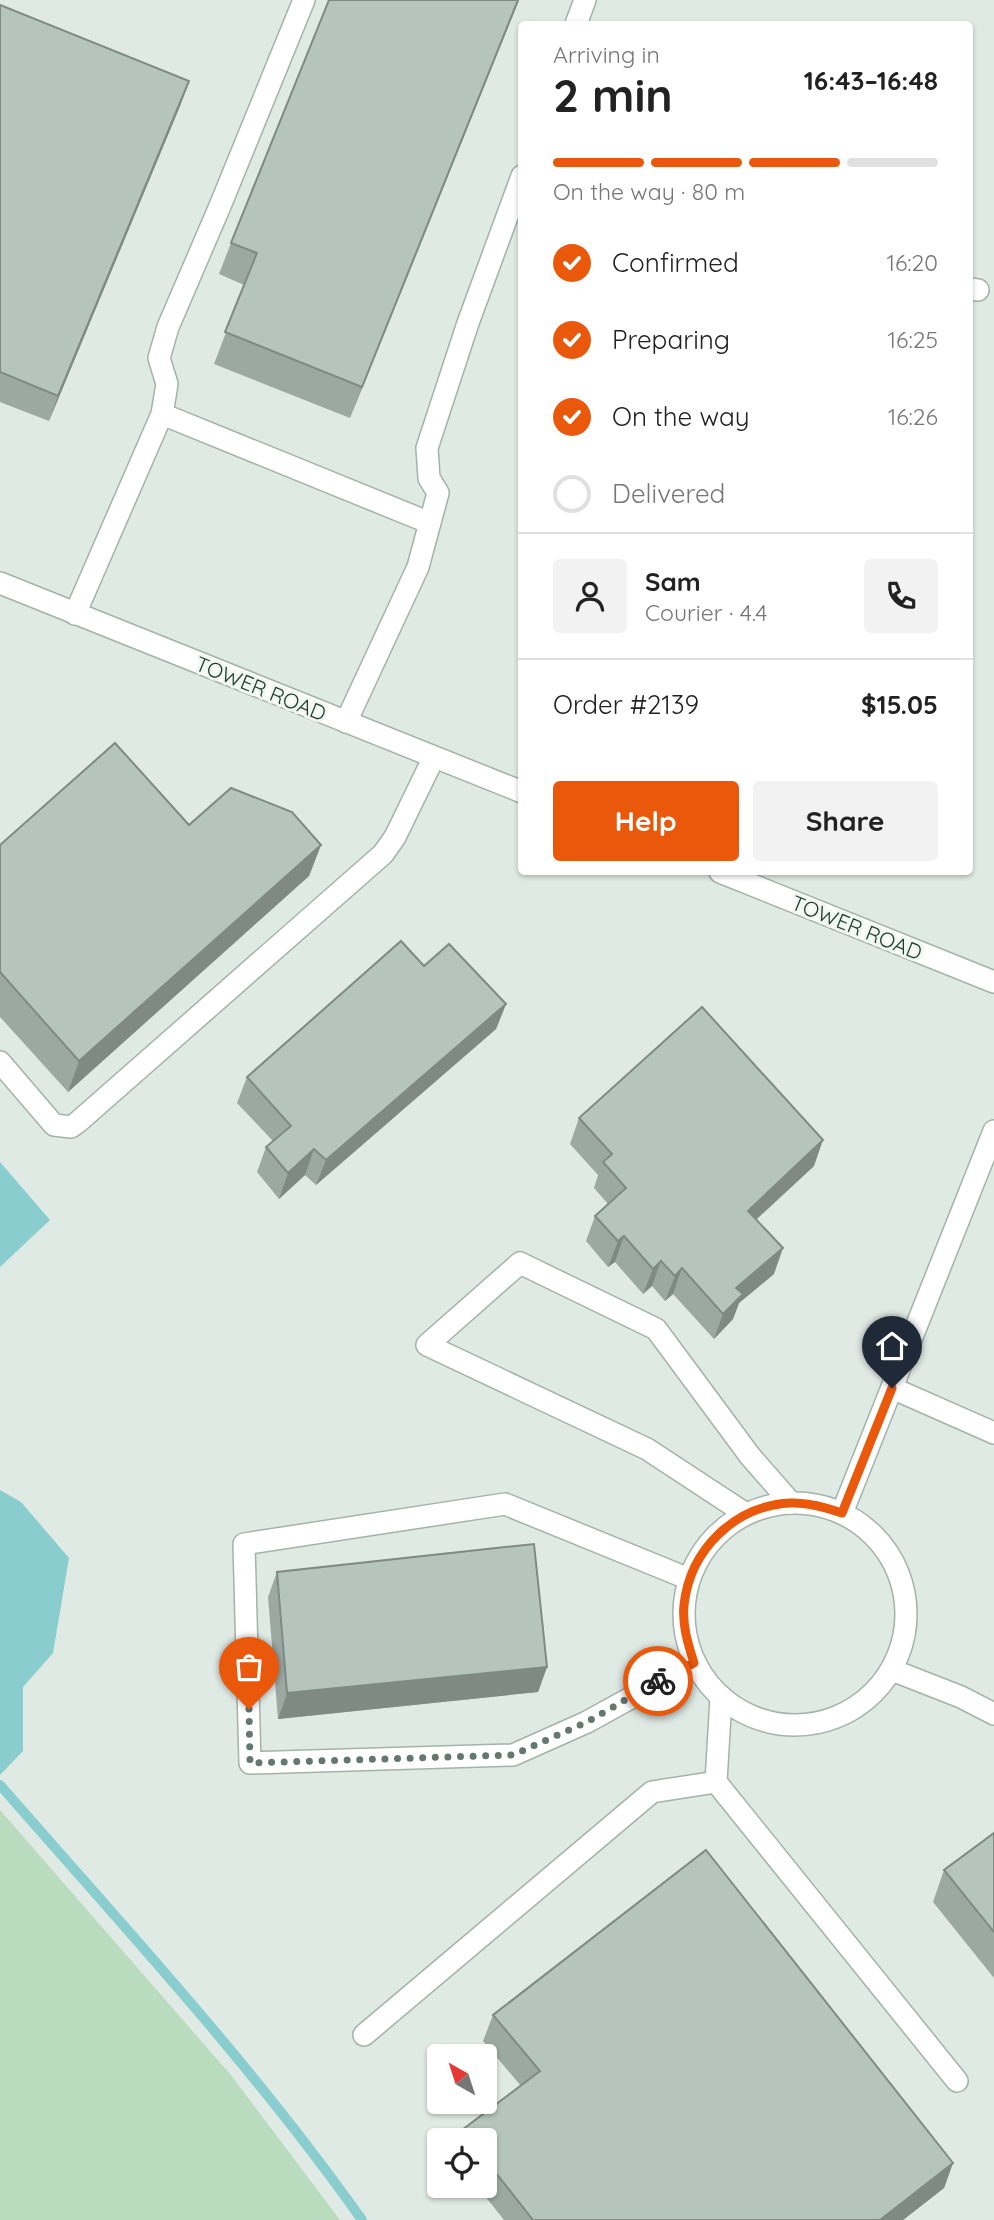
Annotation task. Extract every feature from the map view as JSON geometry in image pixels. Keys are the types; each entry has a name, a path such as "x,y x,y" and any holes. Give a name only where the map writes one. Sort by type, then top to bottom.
{"street":[{"path":"75,614 162,414 167,384 159,358 168,327 304,0"},
{"path":"577,21 585,0"},
{"path":"345,722 418,567 438,494 429,478 427,447 468,323 518,187"},
{"path":"162,414 430,523"},
{"name":"TOWER ROAD","path":"0,583 518,790"},
{"path":"0,1062 54,1125 71,1127 383,854 395,838 434,757"},
{"name":"TOWER ROAD","path":"727,875 994,982"},
{"path":"842,1513 994,1130"},
{"path":"746,1514 647,1449 427,1345 520,1263 656,1329 750,1456 791,1503"},
{"path":"892,1388 994,1433"},
{"path":"791,1503 818,1505 842,1513 873,1533 895,1563 906,1598 905,1636 892,1670 872,1696 844,1715 813,1725 780,1725 748,1716 721,1698 706,1682 694,1663 685,1636 684,1607 689,1579 702,1553 721,1530 746,1514 768,1506 791,1503"},
{"path":"689,1579 505,1504 244,1544 250,1763 513,1755 587,1722 694,1663"},
{"path":"892,1670 961,1697 994,1714"},
{"path":"721,1698 716,1782 957,2081"},
{"path":"365,2035 652,1792 716,1782"}],"green space":[{"path":"0,1810 230,2074 340,2220 0,2220"}],"water":[{"path":"0,1162 50,1220 0,1267"},
{"path":"0,1490 21,1502 69,1558 53,1653 23,1687 23,1751 0,1775"}],"building":[{"path":"329,0 518,0 362,387 225,332 257,253 231,243"},
{"path":"0,5 189,81 58,396 0,372"},
{"path":"115,743 189,825 231,788 292,812 321,845 79,1061 0,972 0,845"},
{"path":"401,941 424,966 449,944 506,1004 326,1160 314,1149 288,1173 266,1147 291,1126 247,1077"},
{"path":"702,1007 823,1140 748,1211 783,1248 736,1288 743,1294 723,1314 682,1268 675,1276 661,1261 653,1269 624,1236 618,1241 595,1216 626,1188 603,1162 612,1154 579,1118"},
{"path":"534,1544 547,1667 287,1693 277,1572"},
{"path":"994,1833 994,1932 944,1870"},
{"path":"706,1850 953,2163 880,2220 533,2220 497,2174 497,2128 465,2128 483,2114 497,2114 497,2104 540,2071 493,2015"}],"waterway":[{"path":"0,1785 232,2052 362,2220"}],"way so far":[{"path":"249,1709 250,1763 513,1755 587,1722 658,1681"}],"route":[{"path":"658,1681 694,1663 685,1636 684,1607 689,1579 702,1553 721,1530 746,1514 768,1506 791,1503 818,1505 842,1513 892,1388"}]}
